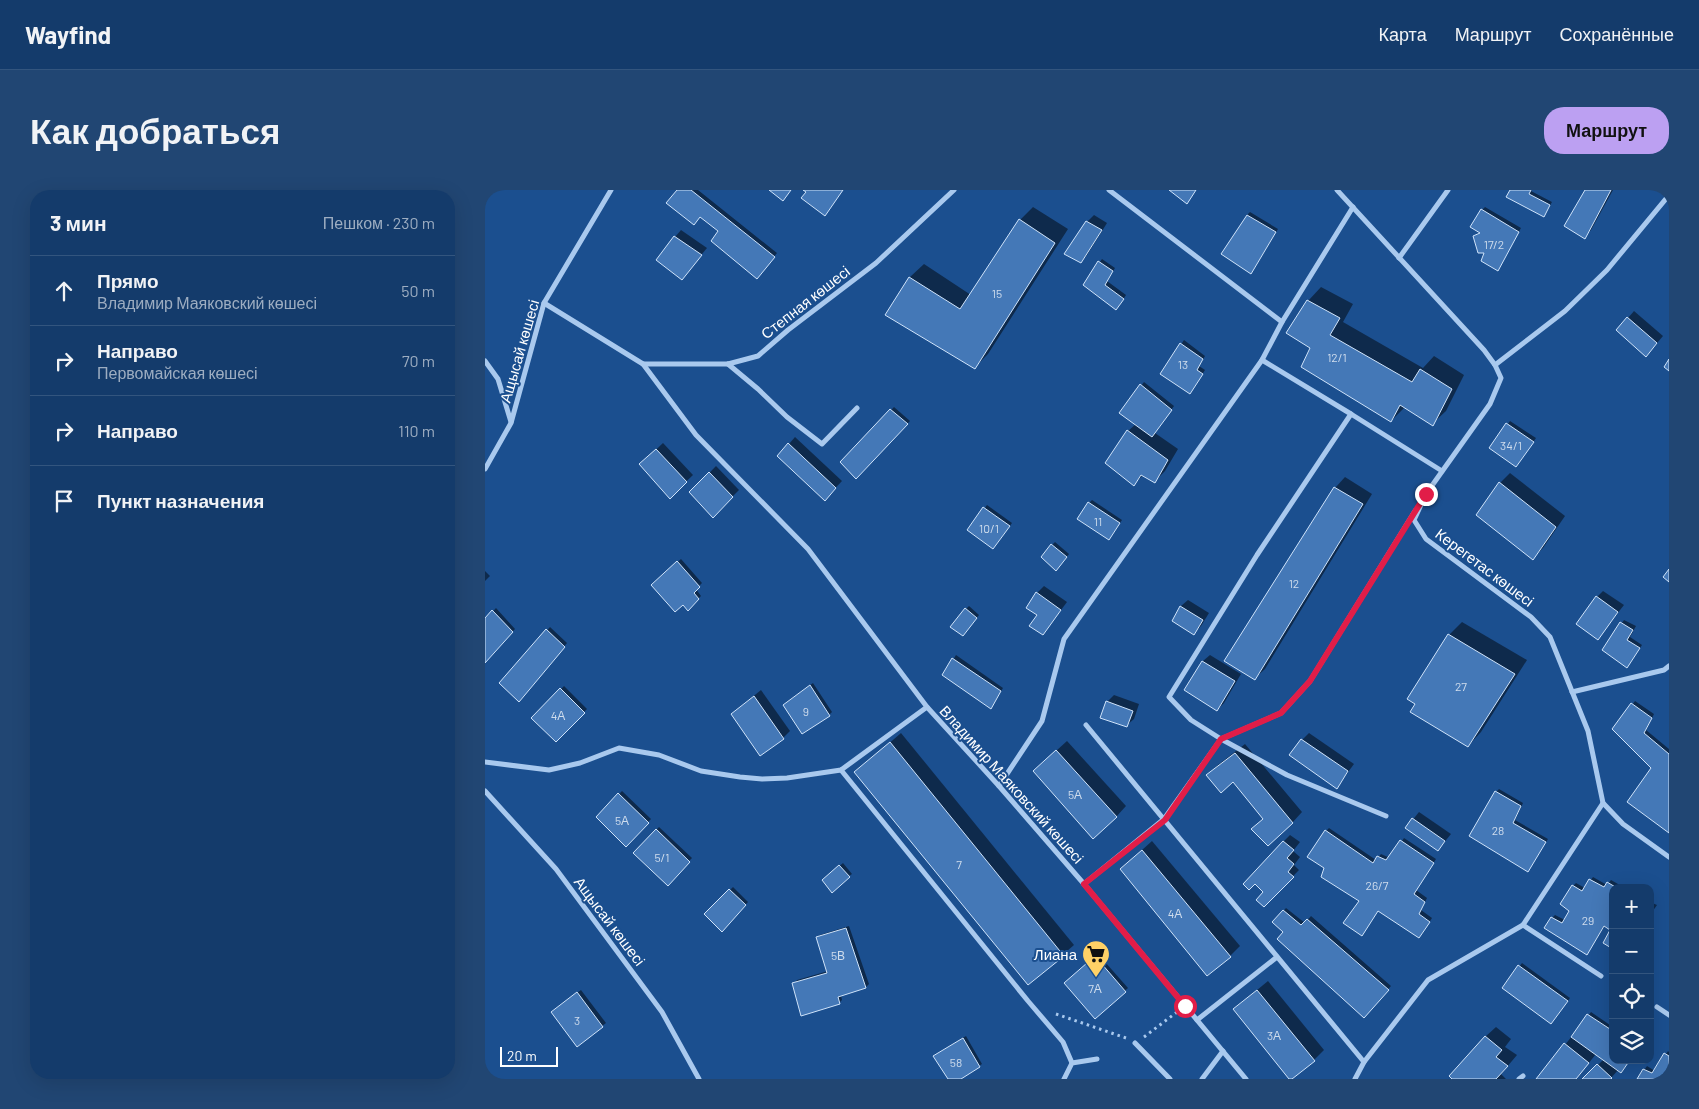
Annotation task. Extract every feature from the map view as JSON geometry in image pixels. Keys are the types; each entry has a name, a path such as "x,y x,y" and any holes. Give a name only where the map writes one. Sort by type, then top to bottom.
{"street":[{"name":"Ащысай көшесі","path":"485,469 511,422 544,303 611,190"},
{"name":"Степная көшесі","path":"643,364 728,364 758,356 788,330 876,263 954,190"},
{"path":"1109,190 1282,322"},
{"path":"1337,190 1484,350 1495,365 1565,311 1607,270 1669,195"},
{"path":"1399,258 1448,190"},
{"path":"999,786 1042,721 1064,639 1261,360 1282,322 1353,207"},
{"path":"544,303 643,364 696,436 808,550 927,707"},
{"path":"1261,360 1442,471"},
{"path":"485,361 498,379 511,422"},
{"path":"728,364 787,417 821,444 857,408"},
{"name":"Керегетас көшесі","path":"1495,365 1501,378 1490,404 1426,494 1414,520 1426,539 1531,617 1550,637 1588,731 1603,803"},
{"path":"1351,414 1257,555 1169,697 1191,720 1221,739 1287,775 1386,816"},
{"path":"1084,884 1165,820 1221,739 1281,713 1310,681 1426,494"},
{"path":"1572,692 1664,670 1669,666"},
{"name":"Владимир Маяковский көшесі","path":"485,762 549,770 580,763 619,748 659,755 701,771 761,779 787,778 841,770 927,707 1084,884 1246,1079"},
{"path":"1086,725 1364,1062"},
{"path":"841,770 1063,1042 1072,1063 1064,1079"},
{"name":"Ащысай көшесі","path":"485,791 562,877 662,1012 699,1079"},
{"path":"1355,1079 1364,1062 1428,980 1523,925 1603,803 1623,824 1669,857"},
{"path":"1523,925 1601,976"},
{"path":"1197,1020 1277,957"},
{"path":"1657,1007 1669,1015"},
{"path":"1135,1043 1170,1079"},
{"path":"1202,1079 1223,1051"},
{"path":"1072,1063 1097,1059"}],"path":[{"path":"1054,1013 1118,1034 1135,1043 1172,1016"}],"building":[{"path":"677,190 691,190 775,257 757,279 711,241 718,231 700,217 694,225 666,203"},
{"path":"769,190 791,190 783,201"},
{"path":"803,190 843,190 825,216 801,198 806,192"},
{"path":"1169,190 1196,190 1187,204"},
{"path":"1510,190 1531,190 1529,194 1550,205 1544,217 1506,197"},
{"path":"1585,190 1611,190 1585,239 1564,226"},
{"path":"1481,209 1519,232 1498,271 1481,261 1484,253 1478,253 1473,236 1480,233 1470,227"},
{"path":"1247,215 1276,232 1251,274 1221,254"},
{"path":"1019,219 1055,243 975,369 885,315 909,277 960,309"},
{"path":"1086,221 1102,230 1081,263 1064,254"},
{"path":"674,236 702,255 682,280 656,260"},
{"path":"1098,261 1113,271 1105,285 1124,299 1116,310 1083,285"},
{"path":"1307,300 1340,318 1330,335 1412,382 1420,369 1452,389 1433,426 1400,405 1391,422 1301,367 1310,348 1286,333"},
{"path":"1627,317 1657,343 1646,357 1616,330"},
{"path":"1180,343 1203,359 1197,370 1203,374 1190,394 1160,374"},
{"path":"1669,359 1669,371 1664,367"},
{"path":"1140,384 1172,410 1152,437 1119,413"},
{"path":"890,409 908,424 856,479 840,462"},
{"path":"1506,423 1534,442 1516,467 1489,448"},
{"path":"1127,430 1168,460 1155,483 1141,475 1134,486 1105,463"},
{"path":"788,443 836,488 825,501 777,456"},
{"path":"656,449 687,482 670,499 639,464"},
{"path":"709,472 733,497 713,518 689,492"},
{"path":"1499,482 1556,527 1533,560 1476,515"},
{"path":"1334,487 1363,504 1255,680 1224,661"},
{"path":"1088,502 1120,523 1109,540 1077,519"},
{"path":"983,507 1010,526 993,549 967,530"},
{"path":"1051,544 1067,557 1056,571 1041,557"},
{"path":"677,561 700,587 694,593 699,599 688,611 683,605 675,612 651,585"},
{"path":"1669,569 1669,582 1663,577"},
{"path":"1036,592 1061,610 1043,635 1029,626 1037,615 1026,608"},
{"path":"1596,596 1618,612 1598,640 1576,624"},
{"path":"1180,606 1203,620 1194,635 1172,621"},
{"path":"965,608 977,618 963,636 950,627"},
{"path":"492,610 513,632 485,663 485,618"},
{"path":"1620,622 1633,630 1627,640 1640,648 1627,668 1602,650"},
{"path":"546,629 565,647 519,702 499,683"},
{"path":"1448,634 1515,674 1468,747 1410,712 1415,704 1407,699"},
{"path":"952,658 1001,691 991,709 942,675"},
{"path":"1202,661 1235,681 1217,711 1184,690"},
{"path":"810,685 830,716 802,734 783,705"},
{"path":"560,688 585,713 556,742 531,718"},
{"path":"754,696 784,739 760,756 731,714"},
{"path":"1106,701 1133,711 1127,727 1100,718"},
{"path":"1631,703 1652,718 1644,733 1669,754 1669,833 1627,802 1651,768 1612,729"},
{"path":"1301,739 1348,771 1337,789 1289,755"},
{"path":"890,742 1064,956 1028,985 854,772"},
{"path":"1056,750 1117,817 1093,839 1033,771"},
{"path":"1235,753 1293,823 1268,846 1251,829 1263,819 1233,782 1221,793 1206,775"},
{"path":"1495,791 1521,806 1513,823 1546,842 1528,872 1469,836"},
{"path":"618,793 649,823 626,847 596,817"},
{"path":"1412,818 1445,841 1438,851 1405,828"},
{"path":"656,829 690,862 668,886 633,853"},
{"path":"1325,830 1373,863 1377,856 1386,860 1400,840 1434,863 1414,894 1425,902 1419,914 1430,922 1419,938 1378,911 1362,936 1343,923 1359,901 1321,877 1324,868 1307,857"},
{"path":"1283,841 1294,850 1287,858 1294,864 1288,872 1294,877 1264,907 1256,900 1263,892 1255,884 1249,890 1243,884"},
{"path":"1142,850 1231,957 1207,976 1120,869"},
{"path":"839,865 850,877 832,893 822,880"},
{"path":"1589,879 1604,887 1607,882 1610,884 1609,929 1604,926 1587,955 1544,928 1551,917 1562,923 1569,911 1560,904 1572,885 1582,891"},
{"path":"729,889 746,905 722,932 704,914"},
{"path":"1283,910 1301,925 1307,919 1389,990 1364,1018 1277,939 1283,932 1272,922"},
{"path":"846,928 866,988 838,997 840,1004 801,1016 792,983 827,973 816,937"},
{"path":"1609,932 1609,947 1603,943"},
{"path":"1095,956 1126,992 1095,1019 1064,983"},
{"path":"1518,965 1568,1001 1551,1024 1502,988"},
{"path":"1257,990 1315,1061 1292,1079 1289,1079 1233,1009"},
{"path":"577,992 603,1027 577,1047 551,1012"},
{"path":"1587,1014 1609,1028 1609,1064 1627,1064 1621,1073 1571,1037"},
{"path":"1485,1036 1502,1050 1496,1057 1508,1066 1496,1079 1452,1079 1449,1076"},
{"path":"963,1038 980,1067 961,1079 948,1079 933,1056"},
{"path":"1564,1043 1589,1063 1576,1079 1536,1079"},
{"path":"1664,1053 1669,1056 1669,1079 1637,1079 1643,1069 1652,1073"},
{"path":"1597,1064 1612,1078 1582,1079"}],"place":[{"name":"Лиана","path":"1096,978"}],"route":[{"path":"1185,1006 1084,884 1165,820 1221,739 1281,713 1310,681 1426,494"}]}
